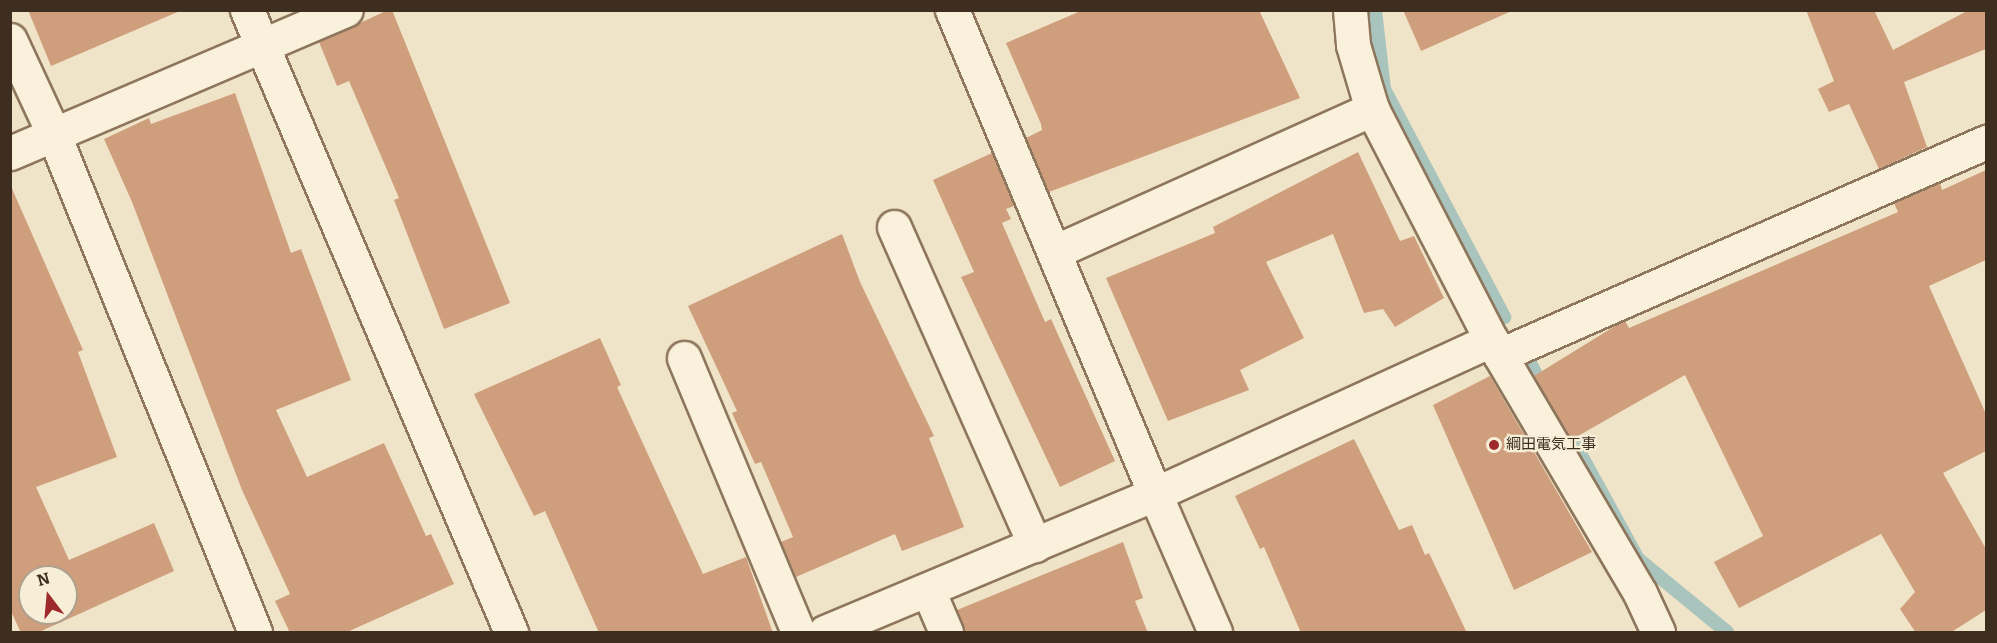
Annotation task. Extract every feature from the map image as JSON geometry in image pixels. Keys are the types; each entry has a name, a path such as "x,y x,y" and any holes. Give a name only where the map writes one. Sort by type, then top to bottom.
{"street":[{"path":"247,10 511,633"},
{"path":"10,153 346,10"},
{"path":"1350,10 1353,45 1372,109 1496,348 1640,593 1658,633"},
{"path":"957,12 1054,252 1215,633"},
{"path":"10,40 54,135 255,633"},
{"path":"1054,252 1372,109"},
{"path":"825,633 1986,142"},
{"path":"894,226 1035,545"},
{"path":"684,358 798,633"},
{"path":"928,590 946,633"}],"building":[{"path":"28,10 180,10 180,11 51,66"},
{"path":"392,10 510,303 444,329 394,200 399,198 349,81 337,86 319,42"},
{"path":"1083,10 1259,10 1300,98 1049,192 1026,138 1042,130 1041,124 1006,43"},
{"path":"1403,10 1514,10 1421,51"},
{"path":"1806,10 1874,10 1893,50 1969,10 1986,10 1986,49 1904,82 1927,147 1879,169 1849,104 1829,112 1818,89 1834,81"},
{"path":"235,93 291,253 301,249 351,380 276,410 307,477 384,443 426,536 431,534 454,584 345,633 290,633 275,601 290,594 242,490 132,202 104,139 149,118 151,124"},
{"path":"1358,152 1400,241 1414,236 1444,298 1395,327 1383,309 1364,313 1333,234 1266,262 1304,338 1240,370 1249,390 1168,421 1106,278 1215,233 1213,227"},
{"path":"992,153 1014,206 1006,209 1011,219 1002,223 1045,322 1051,319 1115,461 1060,487 961,277 974,272 933,180"},
{"path":"1986,170 1986,260 1929,286 1986,414 1986,451 1943,473 1986,549 1986,610 1950,633 1916,633 1900,609 1915,592 1881,534 1739,608 1714,562 1763,536 1685,375 1571,440 1534,376 1620,323 1625,321 1629,328 1898,212 1894,203 1940,183 1942,190"},
{"path":"10,184 83,350 78,352 117,457 36,487 69,560 154,523 174,571 78,614 78,565 18,565 18,625 55,625 37,633 21,633 10,609"},
{"path":"842,234 860,282 934,436 929,438 964,527 902,551 895,534 796,577 781,542 793,537 761,462 755,464 732,413 737,411 688,306"},
{"path":"600,338 621,385 617,387 703,574 746,557 773,633 599,633 545,511 534,516 474,394"},
{"path":"1490,376 1592,552 1514,590 1433,405"},
{"path":"1354,439 1399,530 1412,525 1425,555 1429,553 1467,633 1301,633 1264,547 1260,549 1235,496"},
{"path":"1123,542 1143,598 1135,601 1148,633 964,633 957,610"}],"waterway":[{"path":"1375,10 1384,89 1504,317"},
{"path":"1531,365 1544,389"},
{"path":"1564,424 1638,559 1727,632"}],"place":[{"name":"綱田電気工事","path":"1494,445"}]}
